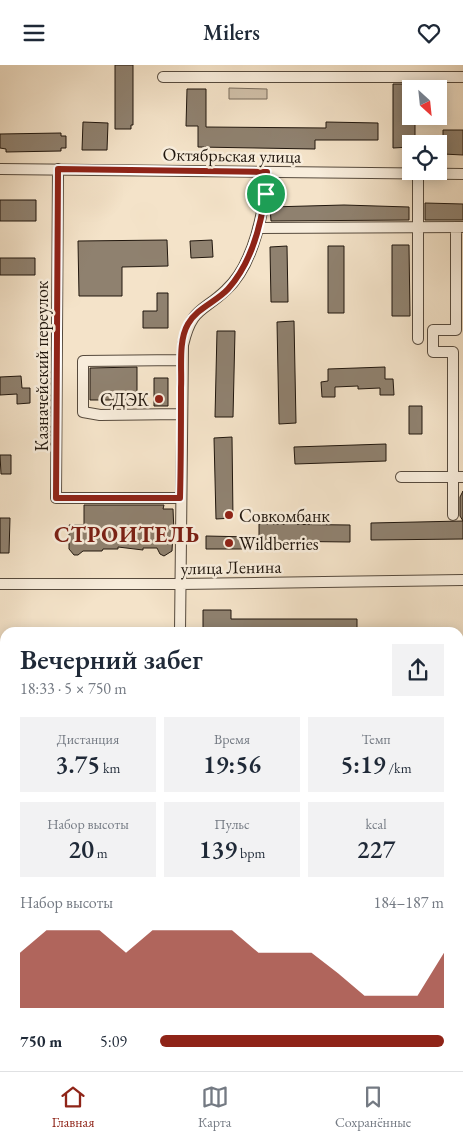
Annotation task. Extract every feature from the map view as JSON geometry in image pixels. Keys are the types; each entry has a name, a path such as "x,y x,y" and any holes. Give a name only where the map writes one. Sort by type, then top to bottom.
{"street":[{"path":"163,77 463,77"},
{"name":"Октябрьская улица","path":"0,169 402,174"},
{"name":"Казначейский переулок","path":"58,169 56,498 180,498"},
{"path":"180,627 182,360 188,325 197,313 226,290 240,273 258,228 266,194 267,172"},
{"name":"Октябрьская улица","path":"447,174 463,174"},
{"path":"418,180 418,339"},
{"path":"258,228 460,227 456,330 433,330 433,352 453,352 458,477 453,515"},
{"path":"181,414 100,415 83,412 83,361 182,360"},
{"path":"401,477 458,477"},
{"name":"улица Ленина","path":"0,583 180,584 463,581"}],"shaded area":[{"path":"229,88 267,89 267,99 229,99"}],"building":[{"path":"115,65 133,65 133,125 131,125 131,129 115,129"},
{"path":"393,84 402,84 402,125 415,125 415,135 402,135 402,148 393,148"},
{"path":"187,89 206,89 206,127 326,128 326,122 378,123 378,140 315,140 315,149 198,147 198,126 186,126"},
{"path":"83,122 108,123 107,150 82,150"},
{"path":"443,130 463,130 463,155 447,154 447,135 443,135"},
{"path":"61,133 61,136 66,136 66,148 61,148 61,151 6,152 6,149 0,148 0,134"},
{"path":"0,200 36,200 36,221 0,221"},
{"path":"425,203 463,204 463,220 425,220"},
{"path":"344,205 409,207 409,220 271,221 270,207"},
{"path":"167,240 168,266 122,267 122,296 79,296 78,241"},
{"path":"212,240 213,257 191,258 190,241"},
{"path":"392,245 409,245 410,316 392,316"},
{"path":"287,246 288,302 271,302 270,247"},
{"path":"328,246 344,246 344,313 328,313"},
{"path":"0,258 35,258 35,275 0,275"},
{"path":"157,293 168,293 168,328 143,328 143,311 157,311"},
{"path":"294,321 296,423 279,424 277,322"},
{"path":"217,331 235,331 233,417 215,417"},
{"path":"137,367 137,400 90,400 90,368"},
{"path":"385,367 385,379 393,379 394,395 380,395 380,388 358,389 358,386 335,387 335,397 322,397 321,382 328,381 328,369"},
{"path":"21,376 22,388 30,388 30,403 17,404 17,394 0,395 0,377"},
{"path":"154,378 168,378 168,406 154,406"},
{"path":"409,406 422,406 422,434 409,434"},
{"path":"232,437 233,518 216,519 214,438"},
{"path":"386,444 386,461 295,464 294,447"},
{"path":"0,455 11,455 11,474 1,474"},
{"path":"463,491 463,521 460,516 460,497"},
{"path":"84,505 164,505 163,509 173,509 174,532 172,551 164,556 160,554 157,548 143,548 143,550 118,547 118,549 103,549 102,551 83,551 78,555 74,555 69,549 69,525 84,525"},
{"path":"0,518 10,518 9,553 0,553"},
{"path":"463,521 463,539 371,540 371,523"},
{"path":"259,524 350,525 350,542 259,541"},
{"name":"Wildberries","path":"206,536 252,537 252,549 206,549"},
{"path":"203,610 231,610 231,619 357,619 357,627 203,627"}],"place":[{"name":"СДЭК","path":"159,399"},
{"name":"Совкомбанк","path":"229,515"},
{"name":"Wildberries","path":"229,543"}],"district":[{"name":"СТРОИТЕЛЬ","path":"127,534"}],"route":[{"path":"58,169 267,172 266,194 258,228 240,273 226,290 197,313 188,325 183,345 182,360 180,498 56,498 58,169"}]}
